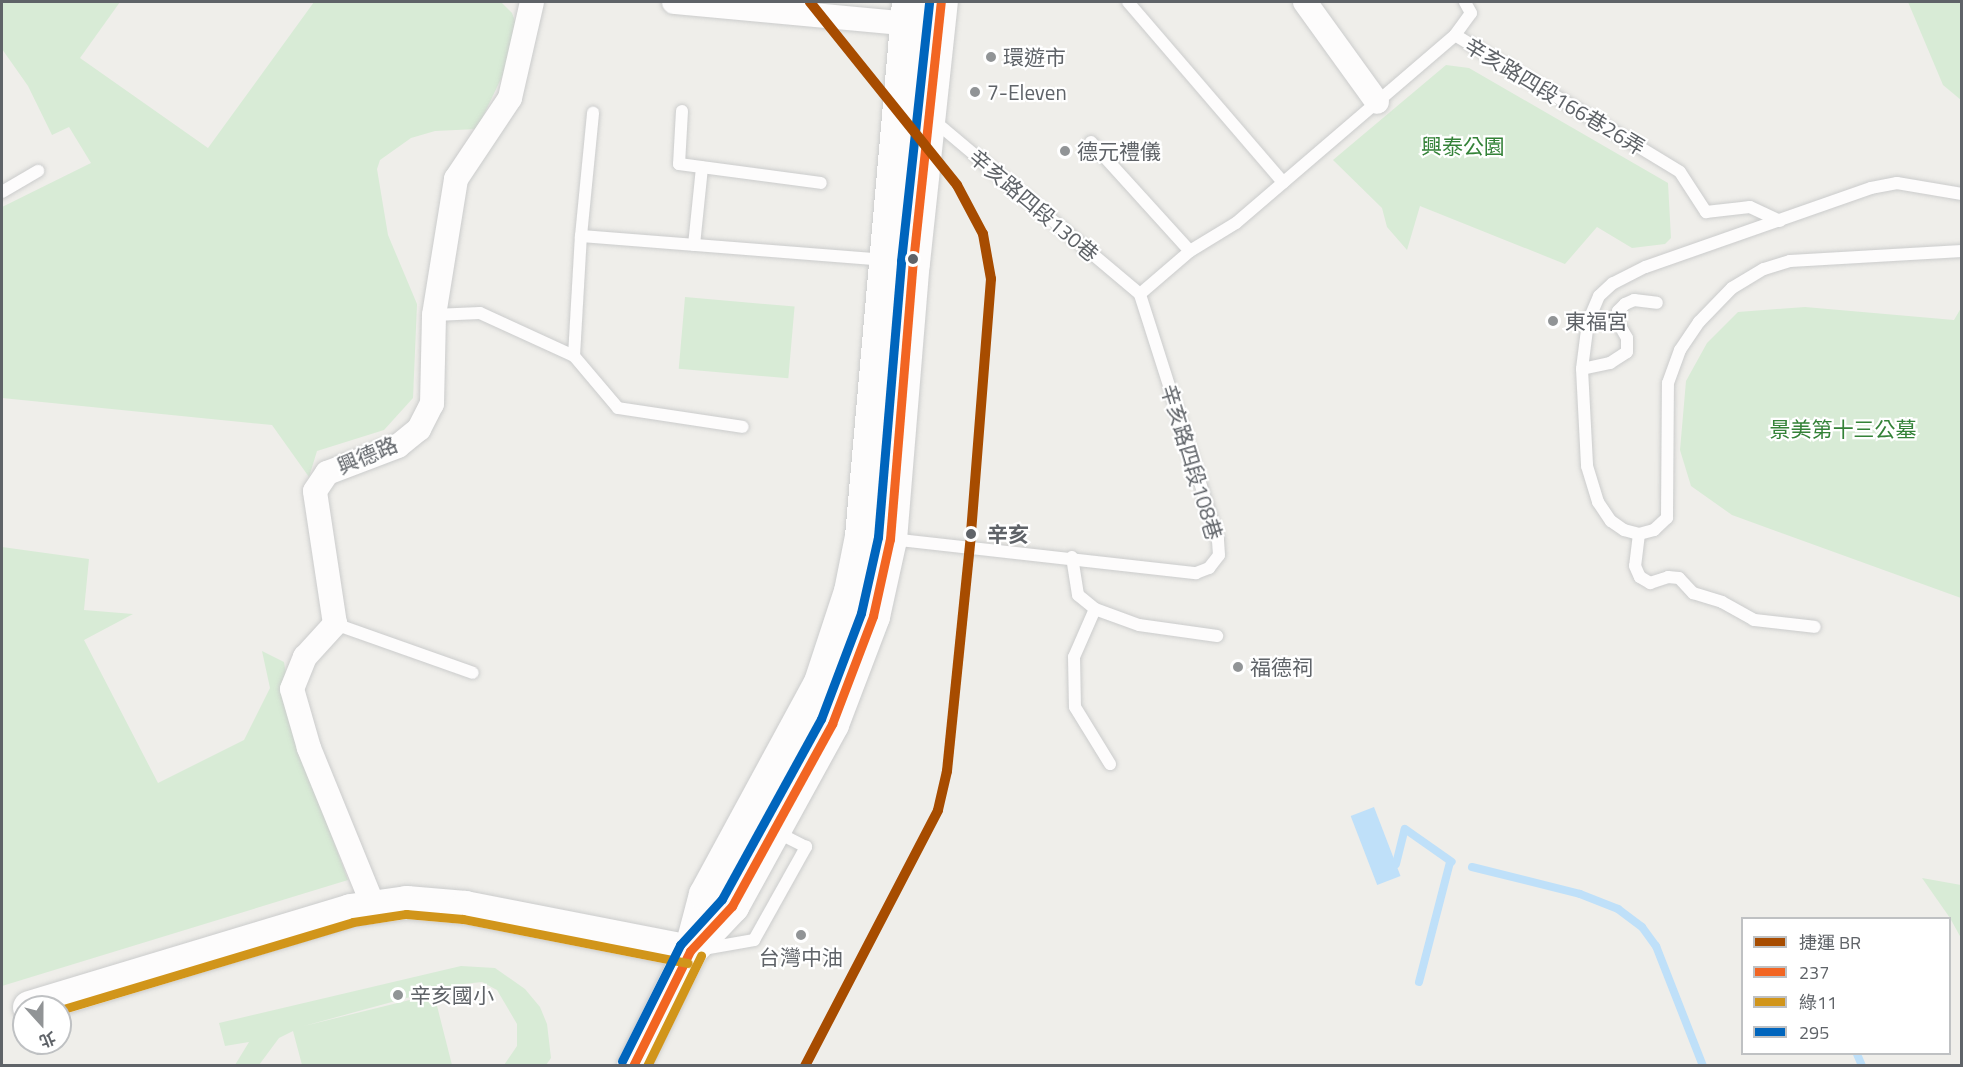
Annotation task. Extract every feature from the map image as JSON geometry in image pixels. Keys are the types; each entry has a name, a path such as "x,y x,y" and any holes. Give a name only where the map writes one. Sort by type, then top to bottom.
{"main road":[{"path":"690,951 732,906 832,724 855,671 873,616 883,260 907,12"},
{"path":"633,1065 690,951 705,894 820,682 875,538 940,14"},
{"path":"69,995 373,905 406,902 455,906 690,951"}],"street":[{"name":"興德路","path":"335,624 315,491 327,473 398,446 419,429 432,404 434,315 456,179 510,98 532,2"},
{"path":"674,2 940,14"},
{"path":"1305,2 1377,102"},
{"path":"335,624 305,657 292,689 309,748 373,905"}],"lane":[{"path":"1128,2 1283,182"},
{"path":"1455,35 1471,13 1465,2"},
{"name":"辛亥路四段166巷26弄","path":"1140,294 1190,251 1236,222 1455,35 1680,172 1706,212 1750,207 1780,220"},
{"path":"682,111 679,164 821,183"},
{"path":"574,356 581,236 593,113"},
{"name":"辛亥路四段130巷","path":"928,115 1140,294"},
{"path":"1091,142 1190,251"},
{"path":"694,245 702,167"},
{"path":"2,192 38,171"},
{"path":"1962,194 1897,183 1871,188 1645,267 1613,283 1599,296 1588,322 1582,369 1587,466 1592,484 1611,521 1624,530 1639,534 1654,530 1667,518 1668,383 1680,350 1699,322 1732,288 1764,269 1790,261 1962,251"},
{"path":"581,236 883,260"},
{"name":"辛亥路四段108巷","path":"875,538 1072,557 1196,573 1209,568 1219,555 1218,539 1140,294"},
{"path":"1582,369 1610,363 1627,352 1627,338 1616,319 1625,304 1634,300 1657,303"},
{"path":"434,315 480,313 574,356 618,408 743,427"},
{"path":"1639,534 1635,566 1640,577 1650,583 1668,577 1680,578 1693,593 1722,602 1754,620 1815,627"},
{"path":"1072,557 1078,595 1095,609 1139,625 1217,636"},
{"path":"1095,609 1074,657 1075,707 1110,764"},
{"path":"335,624 473,674"}],"green space":[{"path":"2,2 120,2 80,58 208,148 314,2 501,2 512,13 516,24 510,60 477,129 435,131 411,138 380,160 377,169 388,235 417,304 413,398 384,430 317,451 309,477 272,425 2,398 2,207 91,163 69,127 52,135 28,86 2,49"},
{"path":"1908,2 1961,2 1961,100 1943,85"},
{"name":"興泰公園","path":"1446,65 1469,68 1668,183 1671,238 1665,244 1632,248 1597,227 1565,264 1420,206 1407,250 1387,227 1382,208 1333,160"},
{"path":"685,297 795,307 788,378 679,369"},
{"name":"景美第十三公墓","path":"1805,307 1954,320 1961,308 1961,598 1732,515 1691,486 1680,450 1686,381 1707,343 1738,312"},
{"path":"2,547 89,559 84,610 133,614 84,640 158,783 244,740 270,688 262,651 284,662 299,748 348,880 2,986"},
{"path":"1922,878 1961,885 1961,938"},
{"path":"461,966 495,968 525,989 540,1007 547,1024 551,1058 546,1065 504,1065 517,1046 517,1024 497,990 482,982 454,985 304,1026 434,994 452,1065 302,1065 293,1031 279,1038 259,1065 235,1065 249,1042 225,1046 219,1023"}],"water":[{"path":"1374,807 1401,876 1377,885 1351,816"}],"waterway":[{"path":"1396,864 1405,829 1452,862"},
{"path":"1419,982 1450,862"},
{"path":"1472,867 1580,894 1618,909 1642,927 1656,946 1703,1066"},
{"path":"1857,1055 1862,1066"}],"metro line":[{"name":"BR","path":"805,1066 938,810 947,771 971,533 991,279 983,234 957,185 810,2"}],"transit line":[{"name":"295","path":"622,1061 680,945 722,899 821,719 861,613 878,537 901,261 929,2"},
{"name":"237","path":"633,1066 690,951 732,906 832,724 873,616 890,539 913,262 941,2"},
{"name":"綠11","path":"72,1006 353,922 406,914 463,919 688,963"},
{"name":"綠11","path":"647,1066 701,956"}],"place":[{"name":"環遊市","path":"991,57"},
{"name":"7-Eleven","path":"975,92"},
{"name":"德元禮儀","path":"1065,151"},
{"name":"東福宮","path":"1553,321"},
{"name":"辛亥","path":"971,534"},
{"name":"福德祠","path":"1238,667"},
{"name":"台灣中油","path":"801,935"},
{"name":"辛亥國小","path":"398,995"}]}
